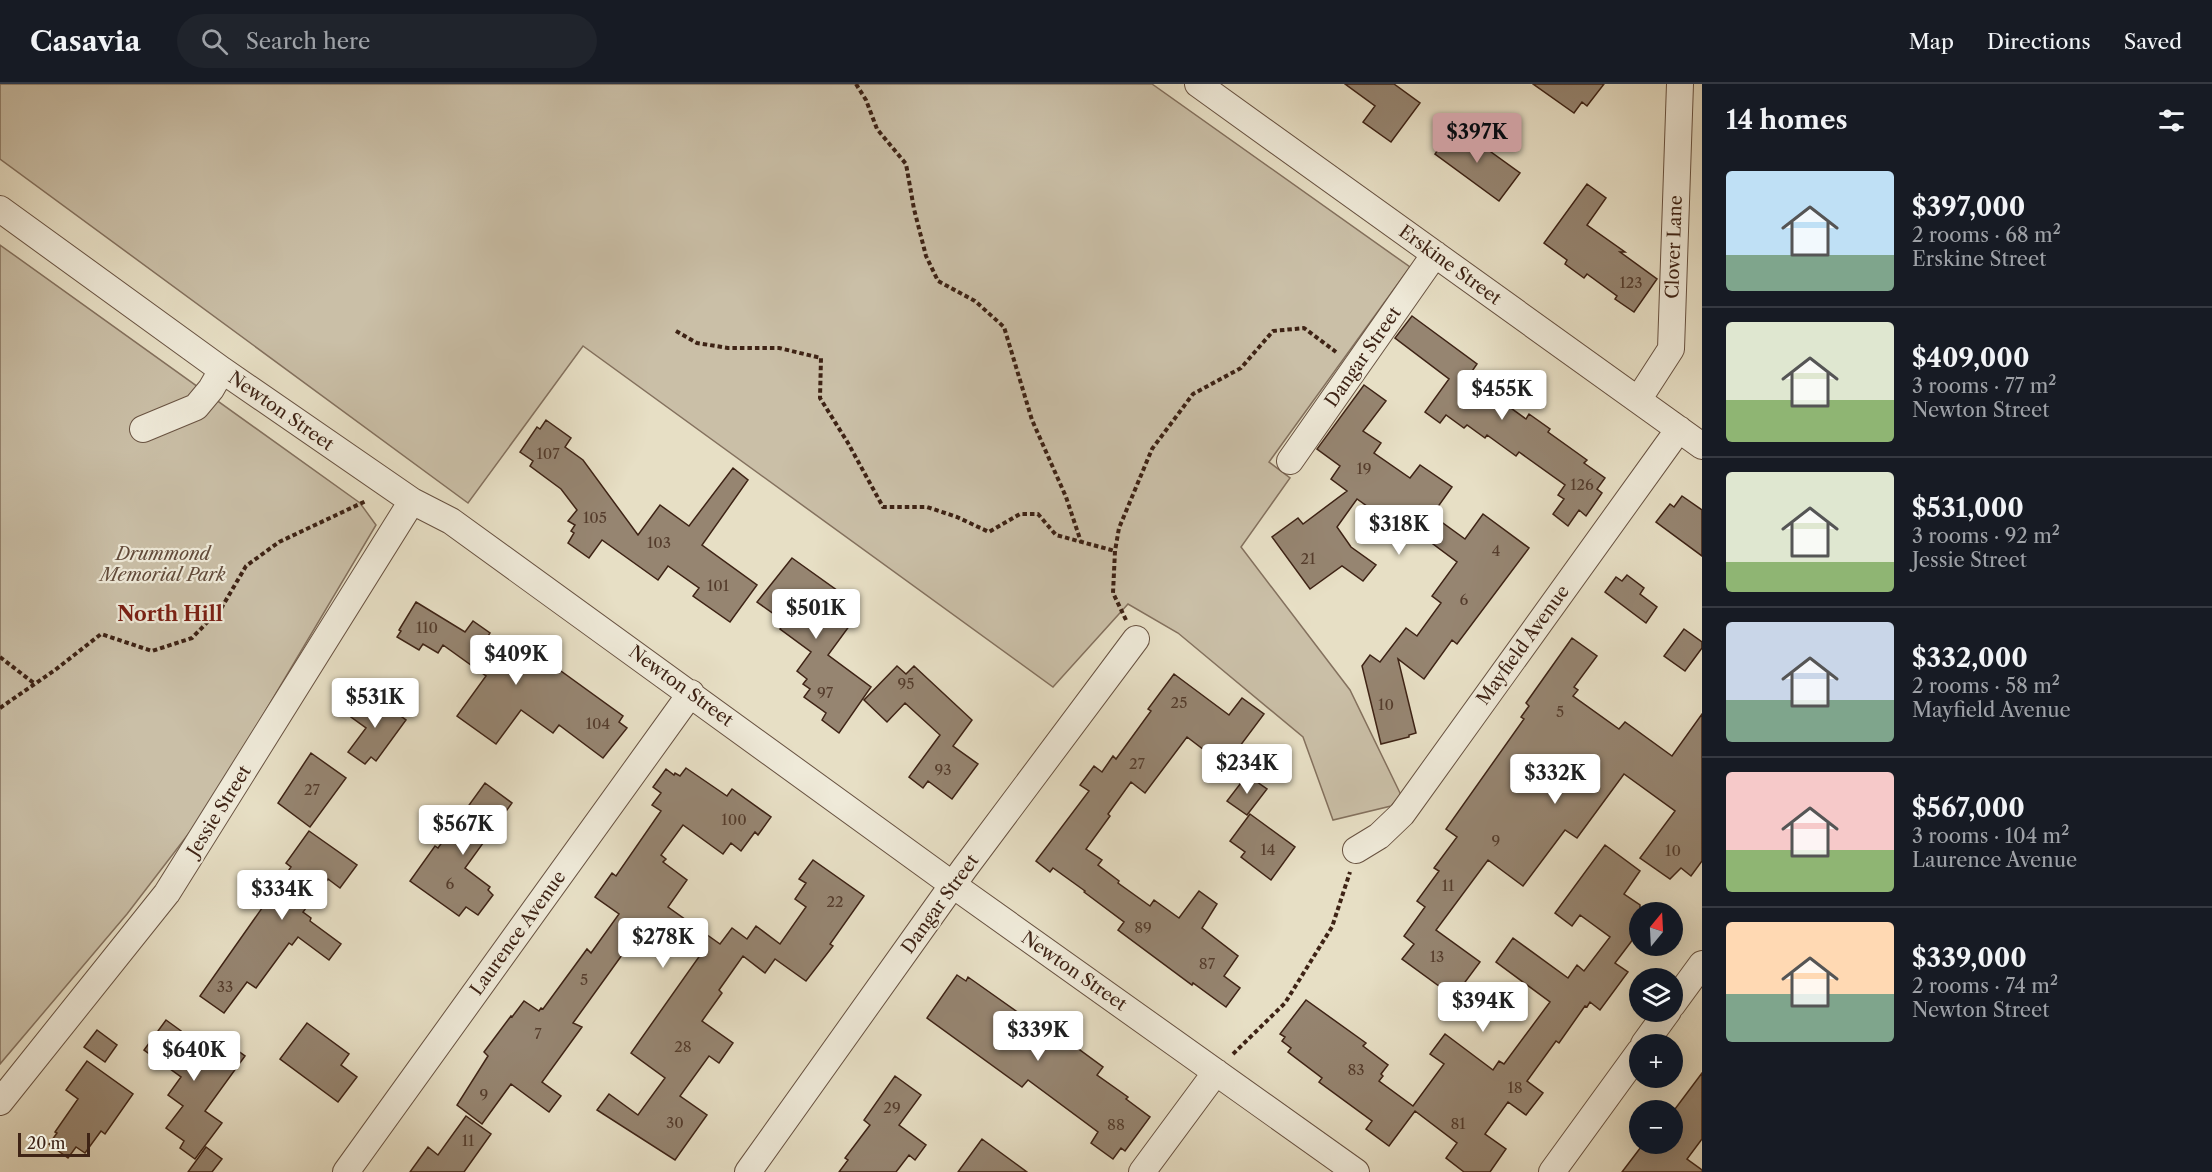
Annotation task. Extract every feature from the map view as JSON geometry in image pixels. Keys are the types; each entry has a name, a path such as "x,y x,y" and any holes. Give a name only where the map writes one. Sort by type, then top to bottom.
{"street":[{"name":"Erskine Street","path":"1198,84 1702,446"},
{"name":"Clover Lane","path":"1638,400 1671,349 1680,84"},
{"name":"Newton Street","path":"0,209 222,370 412,501 451,521 953,885 1223,1064 1356,1172"},
{"name":"Dangar Street","path":"1290,460 1435,254"},
{"path":"143,429 196,407 211,389 222,370"},
{"name":"Mayfield Avenue","path":"1356,850 1379,836 1402,814 1679,429"},
{"name":"Jessie Street","path":"0,1102 167,894 412,501"},
{"name":"Dangar Street","path":"748,1172 953,885 1136,639"},
{"name":"Laurence Avenue","path":"346,1172 691,693"},
{"path":"1683,990 1702,964"},
{"path":"1142,1172 1223,1064"},
{"path":"1551,1172 1629,1065"}],"path":[{"path":"856,84 866,100 877,129 906,164 926,256 938,281 975,301 1004,327 1032,420 1065,496 1081,542"},
{"path":"1136,639 1113,594 1115,551 1119,528 1152,449 1193,394 1241,368 1273,332 1304,328 1356,367"},
{"path":"676,331 697,343 728,348 779,348 821,358 820,398 848,442 883,507 927,507 957,517 989,532 1020,514 1038,514 1056,535 1115,551"},
{"path":"0,708 101,634 152,651 192,638 222,607 246,566 279,542 366,501"},
{"path":"0,657 35,684"},
{"path":"1223,1064 1285,1003 1332,927 1347,883"}],"green space":[{"path":"0,84 1152,84 1410,267 1269,462 1290,478 1241,547 1350,690 1401,795 1391,806 1333,820 1303,737 1178,633 1128,604 1053,687 583,346 468,503 0,159"},
{"name":"Drummond Memorial Park","path":"0,245 360,503 376,525 206,811 127,914 0,1064"}],"building":[{"path":"1345,84 1394,84 1420,103 1391,142 1363,122 1375,106"},
{"path":"1533,84 1604,84 1587,106 1582,102 1574,113"},
{"path":"1455,126 1520,173 1499,201 1435,154"},
{"path":"1587,184 1606,198 1587,225 1625,252 1620,252 1657,279 1634,312 1615,299 1617,296 1587,274 1584,278 1565,264 1567,260 1544,243"},
{"path":"1412,316 1477,364 1468,377 1526,419 1529,414 1550,429 1548,432 1587,460 1584,463 1605,478 1597,489 1602,493 1586,516 1579,510 1568,526 1553,514 1564,499 1558,495 1565,485 1519,452 1516,456 1487,435 1485,438 1467,425 1464,428 1446,415 1440,423 1425,412 1449,379 1395,338"},
{"path":"1364,385 1386,401 1363,431 1381,443 1374,453 1410,478 1420,465 1452,487 1432,515 1465,539 1483,514 1529,548 1457,644 1452,640 1424,679 1398,659 1416,733 1381,744 1362,666 1370,655 1380,662 1406,628 1417,636 1441,603 1432,596 1457,562 1390,512 1385,519 1357,499 1337,527 1351,547 1376,565 1363,581 1342,566 1310,589 1272,537 1298,518 1303,524 1347,491 1331,479 1340,466 1317,449"},
{"path":"546,420 571,438 565,447 583,460 638,535 660,505 689,526 733,468 748,480 702,545 757,585 730,622 693,596 699,588 668,566 658,580 602,540 589,558 568,543 574,533 571,531 575,525 568,521 577,510 561,489 530,466 533,461 520,452 537,427 540,429"},
{"path":"1682,496 1702,510 1702,556 1656,522 1670,504 1674,507"},
{"path":"792,558 838,591 829,603 853,621 828,655 871,687 839,733 822,720 826,713 804,697 810,689 803,684 807,679 797,671 811,652 780,629 785,622 757,602"},
{"path":"1627,575 1644,588 1640,594 1657,607 1646,623 1605,592 1616,577 1622,581"},
{"path":"416,602 465,632 473,621 490,633 488,636 527,665 536,653 623,716 619,722 627,728 603,758 559,725 553,733 521,710 496,744 457,716 486,676 443,645 438,653 423,644 419,650 397,637"},
{"path":"1684,629 1702,642 1702,648 1685,671 1664,656"},
{"path":"1572,638 1597,656 1574,687 1578,690 1573,696 1619,729 1625,722 1672,756 1702,714 1702,861 1691,876 1681,868 1670,879 1640,858 1675,811 1624,774 1577,838 1565,830 1523,886 1488,860 1436,930 1480,962 1454,997 1402,959 1414,944 1404,936 1425,907 1417,901 1439,871 1434,868 1457,837 1446,829 1524,719 1521,717 1529,706 1526,703"},
{"path":"897,666 906,674 914,666 972,720 953,746 978,764 952,799 928,781 923,788 909,777 940,735 905,703 887,722 864,700"},
{"path":"1174,674 1229,715 1242,698 1264,714 1225,766 1187,737 1145,793 1131,782 1086,849 1102,860 1098,865 1119,881 1118,883 1150,906 1154,900 1179,918 1199,891 1217,904 1202,928 1238,956 1224,976 1240,988 1226,1007 1193,983 1192,985 1118,930 1124,922 1085,891 1053,868 1050,872 1036,861 1089,791 1080,785 1094,766 1102,772 1113,756 1116,759 1151,711 1148,709"},
{"path":"369,693 406,720 376,761 371,757 365,764 348,752 366,728 351,717"},
{"path":"311,753 346,778 310,827 278,803"},
{"path":"686,768 727,796 732,789 771,817 758,835 755,832 741,851 731,843 723,854 683,825 661,855 666,859 663,862 687,880 668,907 720,944 732,928 747,939 756,926 780,944 806,907 795,899 806,883 799,879 813,860 864,896 830,944 833,946 806,981 775,959 765,973 743,956 719,990 722,993 702,1021 733,1043 719,1063 709,1056 680,1096 707,1115 675,1160 597,1110 609,1094 638,1115 665,1078 631,1053 701,954 654,920 636,944 633,943 622,955 573,1023 582,1027 542,1082 561,1096 549,1112 511,1084 482,1124 457,1105 488,1056 484,1052 524,1001 539,1011 543,1009 587,949 591,953 619,914 595,897 612,873 616,876 661,811 652,805 661,793 653,787 666,769 680,776"},
{"path":"1247,775 1267,789 1247,815 1227,801"},
{"path":"485,783 512,803 465,868 490,887 488,890 493,895 478,915 466,907 459,916 410,881 435,846 438,848"},
{"path":"1250,814 1295,847 1271,880 1241,857 1245,852 1230,841"},
{"path":"309,831 357,865 340,888 328,879 303,912 311,918 310,921 341,944 329,960 298,937 292,945 289,943 256,988 247,982 224,1013 200,996 291,867 286,863"},
{"path":"1605,845 1640,871 1624,894 1636,902 1629,902 1629,945 1615,963 1628,972 1600,1010 1590,1002 1587,1007 1585,1006 1559,1043 1556,1041 1527,1081 1543,1093 1526,1115 1508,1102 1485,1134 1506,1149 1490,1172 1464,1172 1446,1158 1457,1143 1415,1111 1389,1146 1366,1129 1372,1121 1319,1082 1322,1078 1288,1052 1291,1048 1282,1041 1285,1037 1280,1034 1306,1000 1366,1043 1363,1046 1388,1065 1379,1081 1413,1106 1444,1064 1430,1054 1445,1034 1493,1070 1499,1061 1504,1064 1550,1002 1496,962 1513,938 1568,978 1577,965 1584,971 1610,937 1580,915 1572,926 1555,913"},
{"path":"957,975 966,981 968,977 1060,1042 1062,1040 1072,1047 1073,1045 1103,1067 1097,1075 1128,1097 1126,1099 1150,1117 1125,1151 1121,1148 1113,1159 1091,1143 1098,1132 1028,1080 1022,1087 927,1018"},
{"path":"166,1020 206,1049 216,1035 245,1056 205,1111 222,1123 195,1159 180,1148 184,1141 166,1128 183,1106 168,1095 181,1077 144,1050"},
{"path":"307,1023 349,1054 341,1065 357,1077 338,1102 280,1059"},
{"path":"97,1030 117,1045 105,1062 84,1047"},
{"path":"87,1061 133,1094 105,1134 101,1131 85,1153 76,1147 68,1158 49,1144 78,1099 66,1090"},
{"path":"1702,1073 1702,1139 1687,1159 1702,1172 1622,1172 1636,1154 1683,1154 1682,1100"},
{"path":"895,1076 921,1095 899,1125 926,1145 915,1160 909,1155 896,1172 839,1172 848,1160 845,1158 870,1125 864,1120"},
{"path":"466,1116 491,1134 464,1172 410,1172 428,1147 438,1155"},
{"path":"982,1139 1027,1172 958,1172"},
{"path":"206,1147 222,1159 212,1172 188,1172"}],"district":[{"name":"North Hill","path":"170,614"}]}
